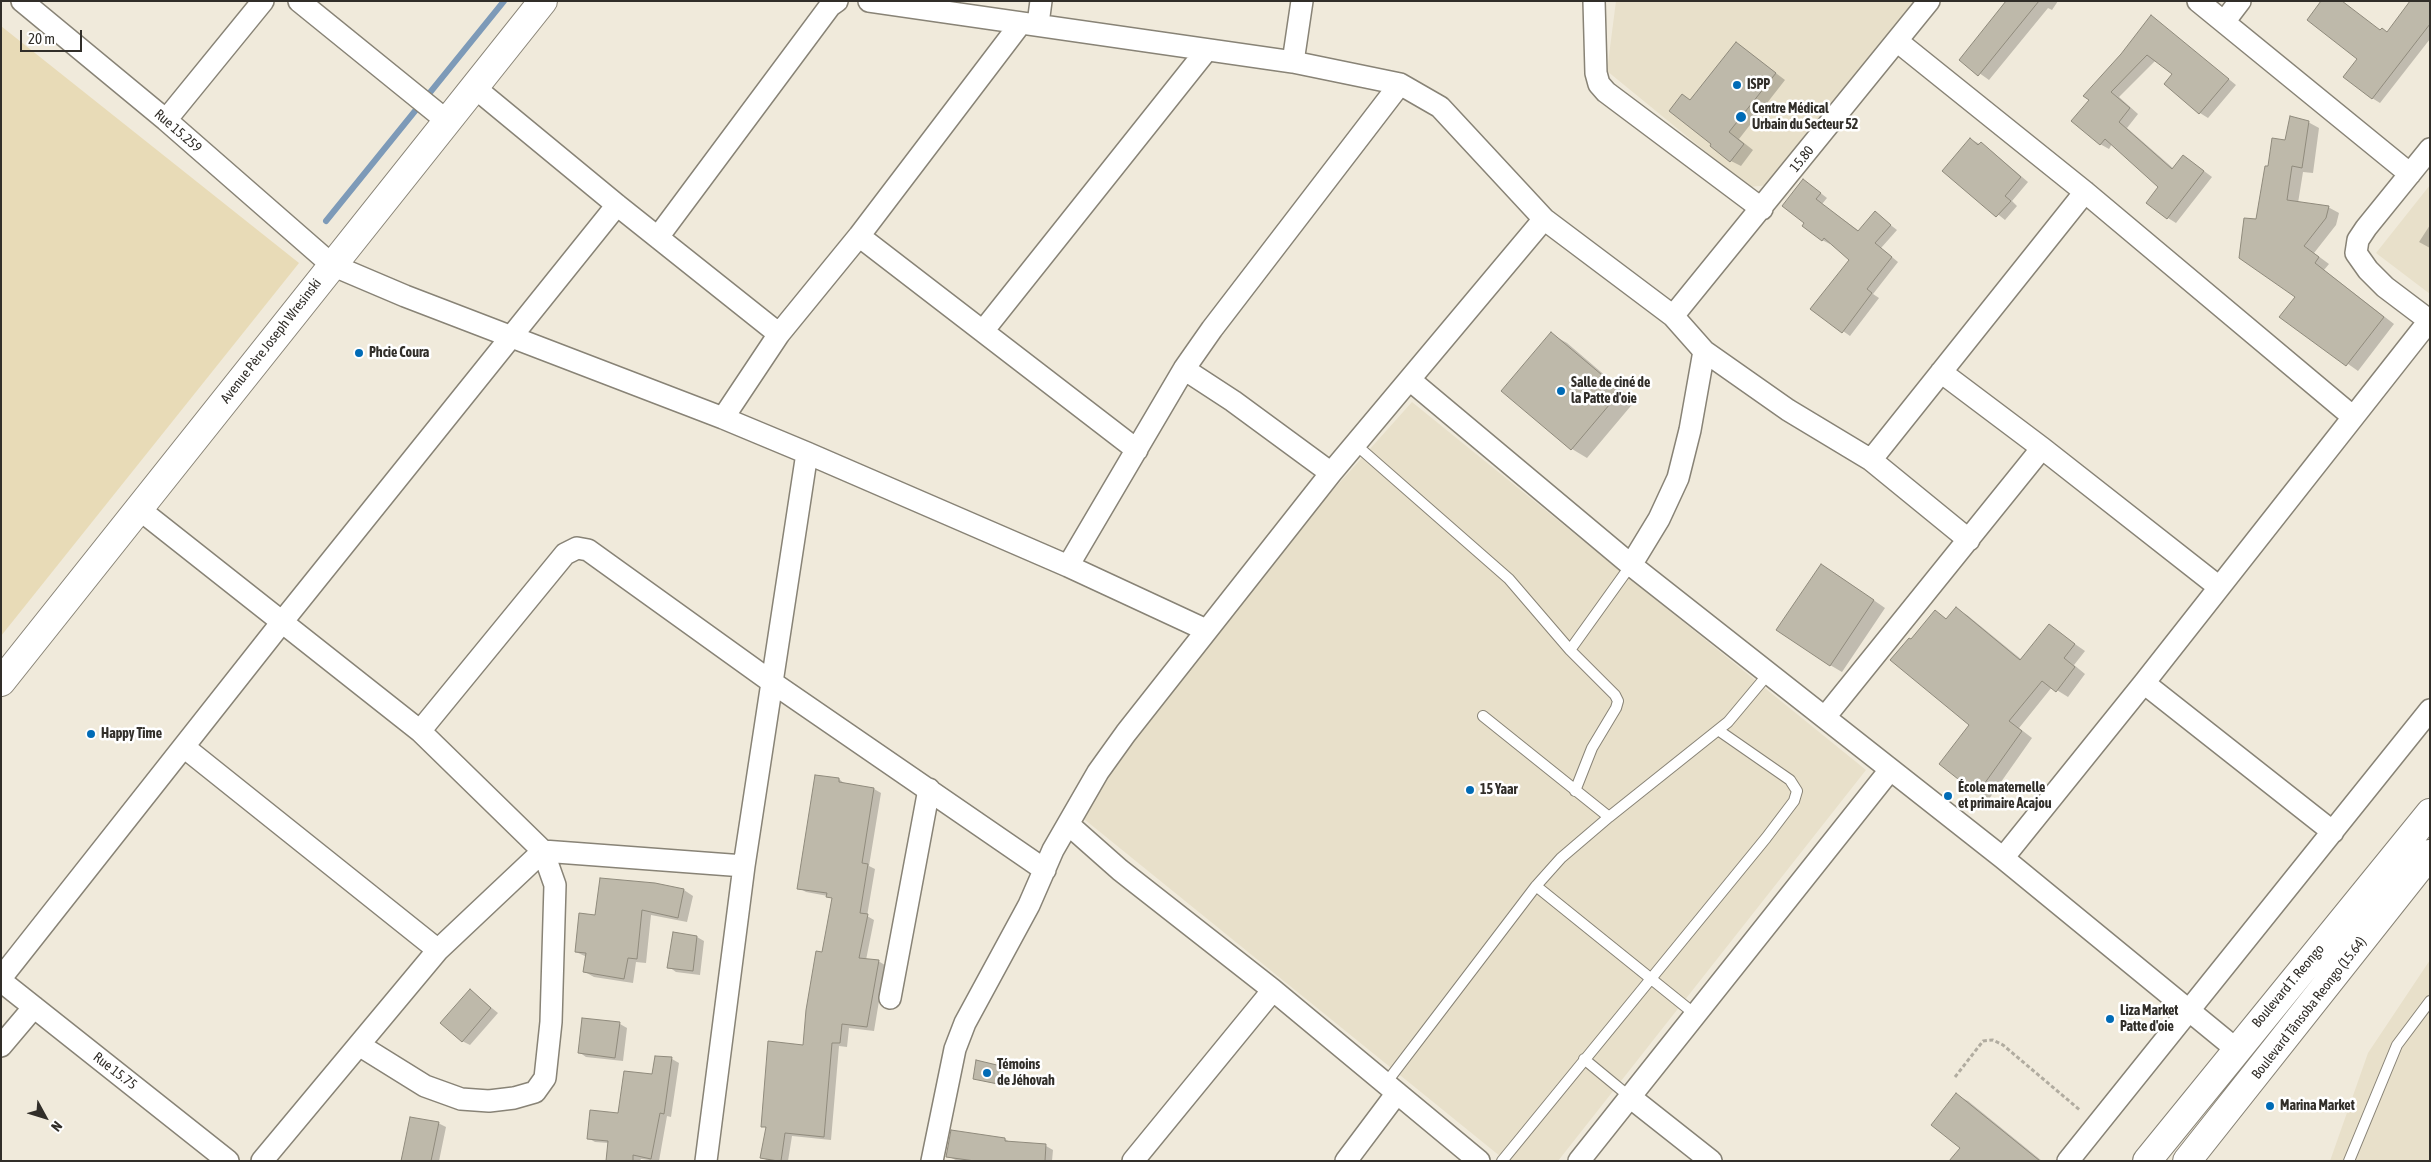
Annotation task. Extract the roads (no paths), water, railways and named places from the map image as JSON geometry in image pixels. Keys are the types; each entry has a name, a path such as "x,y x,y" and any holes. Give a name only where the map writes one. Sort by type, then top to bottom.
{"main road":[{"name":"Avenue Père Joseph Wresinski","path":"1,682 332,265 431,108 474,87 543,1"},
{"name":"Boulevard T. Reongo","path":"2147,1161 2430,812"},
{"name":"Boulevard Tânsoba Reongo (15.64)","path":"2191,1158 2430,854"}],"street":[{"name":"Rue 15.259","path":"22,1 166,120 332,265 405,296 723,418 807,453 1068,566 1206,630"},
{"path":"166,120 263,1"},
{"path":"298,1 431,108"},
{"path":"658,237 830,6 837,1"},
{"path":"869,1 1206,51 1293,62 1400,84 1440,107 1544,219 1673,316 1704,351 1788,410 1871,460 1969,540"},
{"path":"723,418 780,334 1029,24 1041,1"},
{"path":"1293,62 1302,1"},
{"path":"1594,1 1596,73 1599,84 1606,92 1762,209"},
{"name":"15.80","path":"1673,316 1762,209 1929,1"},
{"path":"2198,1 2410,174"},
{"path":"2224,22 2240,1"},
{"path":"1897,41 2085,192 2352,416"},
{"path":"983,331 1206,51"},
{"path":"1068,566 1184,369 1212,329 1400,84"},
{"path":"474,87 780,334"},
{"path":"2004,858 2429,321 2385,287 2368,270 2356,253 2358,240 2366,228 2430,148"},
{"path":"1871,460 2085,192"},
{"path":"1,980 282,622 510,336 618,205"},
{"path":"932,1161 955,1049 965,1023 1029,905 1068,824 1098,772 1206,630 1331,473 1544,219"},
{"path":"859,236 1137,450"},
{"path":"1631,565 1660,519 1678,478 1690,430 1704,351"},
{"path":"1184,369 1233,401 1331,473"},
{"path":"1941,372 2042,448 2219,588"},
{"path":"1410,380 1631,565 2004,858 2236,1049"},
{"path":"1825,717 2042,448"},
{"path":"706,1161 744,866 807,453"},
{"path":"139,509 420,731 543,851 555,885 551,1022 545,1078 535,1092 489,1102 461,1099 425,1086 359,1045"},
{"path":"420,731 566,554 577,548 588,550 772,683 1045,870"},
{"path":"2144,683 2333,832"},
{"path":"2068,1161 2430,710"},
{"path":"184,747 438,950"},
{"path":"1579,1161 1890,770"},
{"path":"890,998 929,789"},
{"path":"1068,824 1120,870 1273,990 1479,1161"},
{"path":"262,1161 438,950 543,851 744,866"},
{"name":"Rue 15.75","path":"1,980 215,1157"},
{"path":"1133,1161 1273,990"},
{"path":"1,1046 34,1006"},
{"path":"1346,1161 1392,1088"},
{"path":"1630,1097 1712,1161"}],"lane":[{"path":"1355,444 1509,579 1570,650 1615,695 1618,701 1615,712 1592,748 1575,791"},
{"path":"1570,650 1631,565"},
{"path":"1392,1088 1536,886 1561,858 1728,722 1769,673"},
{"path":"1483,716 1609,817"},
{"path":"1502,1161 1766,838 1794,801 1797,791 1790,780 1718,730"},
{"path":"1536,886 1696,1015"},
{"path":"2349,1161 2397,1045 2430,1001"},
{"path":"1584,1060 1630,1097"}],"waterway":[{"path":"326,221 504,1"}],"place":[{"name":"ISPP","path":"1737,85"},
{"name":"Centre Médical Urbain du Secteur 52","path":"1741,117"},
{"name":"Phcie Coura","path":"359,353"},
{"name":"Salle de ciné de la Patte d'oie","path":"1561,391"},
{"name":"Happy Time","path":"91,734"},
{"name":"15 Yaar","path":"1470,790"},
{"name":"École maternelle et primaire Acajou","path":"1948,796"},
{"name":"Liza Market Patte d'oie","path":"2110,1019"},
{"name":"Témoins de Jéhovah","path":"987,1073"},
{"name":"Marina Market","path":"2270,1106"}]}
